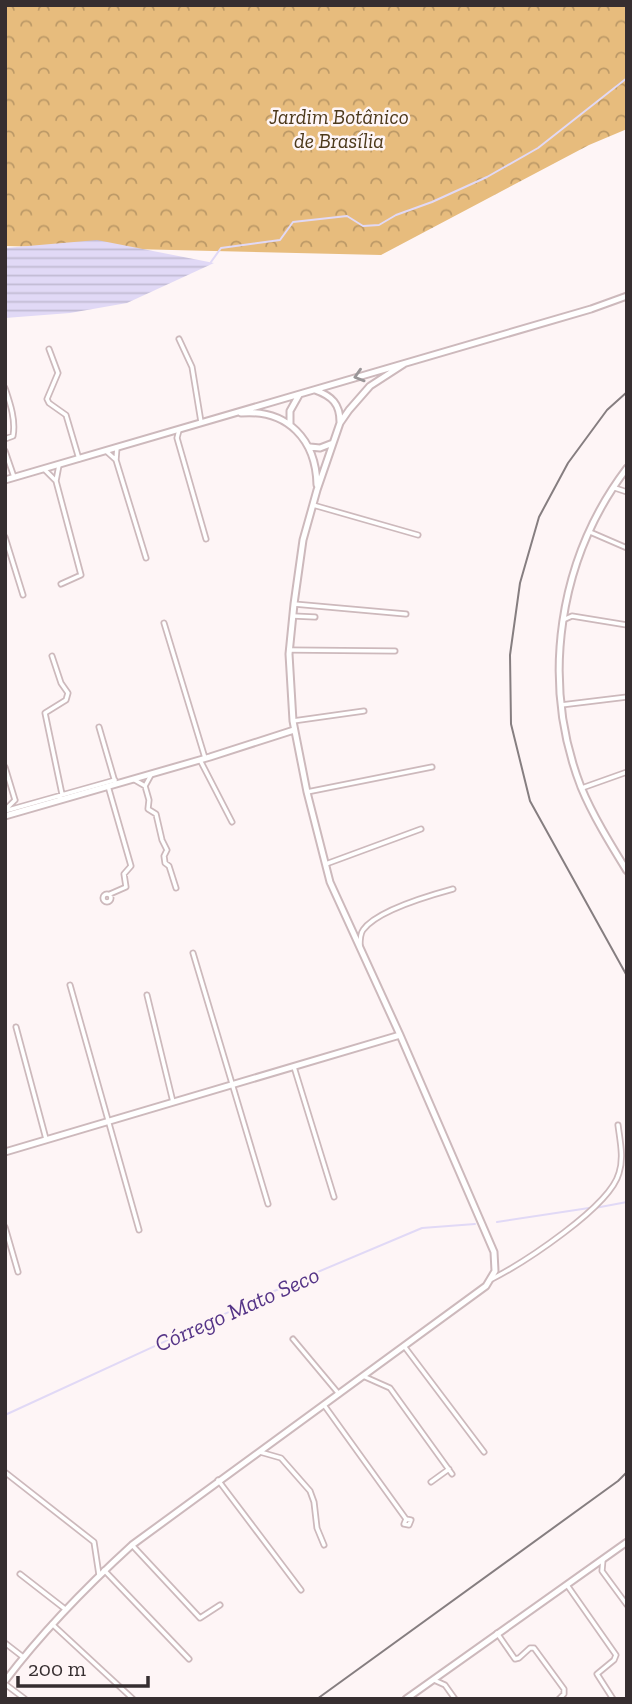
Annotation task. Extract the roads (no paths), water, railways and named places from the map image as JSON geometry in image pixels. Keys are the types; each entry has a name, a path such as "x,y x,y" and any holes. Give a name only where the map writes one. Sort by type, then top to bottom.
{"street":[{"path":"5,480 598,307 627,296"},
{"path":"179,339 192,367 201,422"},
{"path":"49,349 58,373 47,399 66,415 79,459"},
{"path":"404,364 370,386 340,423 317,491 303,540 293,604 289,650 293,721 324,865 494,1252 495,1271 492,1279"},
{"path":"5,387 13,413 14,432 13,436 5,439"},
{"path":"315,390 334,400 338,407 340,423"},
{"path":"290,425 292,403 301,393"},
{"path":"231,414 249,412 271,415 290,425 310,447 316,468 317,491"},
{"path":"180,429 177,438 206,539"},
{"path":"169,432 177,438"},
{"path":"310,447 320,448 333,442"},
{"path":"117,447 116,460 146,558"},
{"path":"5,451 14,477"},
{"path":"106,451 116,460"},
{"path":"59,465 56,481 81,575 61,584"},
{"path":"627,468 588,530 570,582 559,665 561,705 569,750 582,788 627,871"},
{"path":"44,469 56,481"},
{"path":"613,487 627,492"},
{"path":"313,505 418,535"},
{"path":"588,530 627,548"},
{"path":"5,537 23,595"},
{"path":"293,604 406,614"},
{"path":"565,610 572,616 627,625"},
{"path":"292,616 315,617"},
{"path":"563,620 572,616"},
{"path":"164,623 206,766 232,822"},
{"path":"289,650 395,652"},
{"path":"52,656 61,683 68,693 66,700 45,713 63,797"},
{"path":"561,705 627,697"},
{"path":"293,721 364,711"},
{"path":"99,727 115,782"},
{"path":"5,812 37,807 63,797 152,774 294,730"},
{"path":"205,758 206,766"},
{"path":"5,767 15,800"},
{"path":"307,792 432,767"},
{"path":"582,788 627,772"},
{"path":"145,786 152,774"},
{"path":"132,779 145,786 149,800 148,809 156,814 167,850 165,863 169,866 176,888"},
{"path":"5,812 29,804 105,788 115,782"},
{"path":"105,788 131,866 124,874 126,887 110,894"},
{"path":"15,800 37,807"},
{"path":"5,812 15,800"},
{"path":"324,865 421,829"},
{"path":"360,946 363,930 371,922 417,899 453,889"},
{"path":"351,928 363,930"},
{"path":"193,953 268,1203"},
{"path":"70,985 139,1230"},
{"path":"147,995 173,1101"},
{"path":"16,1027 46,1139"},
{"path":"5,1152 400,1035"},
{"path":"294,1067 334,1197"},
{"path":"111,1135 113,1123 117,1118"},
{"path":"25,1699 5,1682 52,1623 132,1545 492,1279 576,1224 609,1191 619,1175 622,1155 618,1125"},
{"path":"5,1227 18,1272"},
{"path":"293,1339 339,1394"},
{"path":"404,1346 484,1452"},
{"path":"363,1376 390,1388 452,1474"},
{"path":"324,1405 406,1519"},
{"path":"258,1452 281,1458 310,1491 317,1528 324,1545"},
{"path":"431,1482 449,1469"},
{"path":"6,1473 94,1542 99,1576"},
{"path":"218,1480 301,1590"},
{"path":"406,1699 627,1542"},
{"path":"132,1545 200,1618 220,1605"},
{"path":"604,1558 602,1571 627,1605"},
{"path":"588,1569 602,1571"},
{"path":"104,1570 189,1659"},
{"path":"20,1574 65,1609"},
{"path":"566,1584 616,1655 614,1660 597,1674 613,1699"},
{"path":"52,1623 133,1699"},
{"path":"497,1633 515,1658 534,1648 564,1689 564,1694 559,1699"},
{"path":"5,1643 23,1657"},
{"path":"445,1685 446,1670"},
{"path":"433,1679 445,1685 455,1699"}],"waterway":[{"path":"211,262 221,248 280,240 293,222 347,216 363,226 379,225 396,215 432,202 487,177 538,148 627,78"},
{"name":"Córrego Mato Seco","path":"595,1208 627,1202"},
{"name":"Córrego Mato Seco","path":"497,1222 589,1208"},
{"name":"Córrego Mato Seco","path":"5,1415 294,1282 422,1228 475,1224"}],"railway":[{"path":"627,392 607,410 568,463 539,517 520,583 510,655 511,724 530,801 627,976"},
{"path":"317,1699 627,1472"}],"park label":[{"name":"Jardim Botânico de Brasília","path":"339,129"}]}
